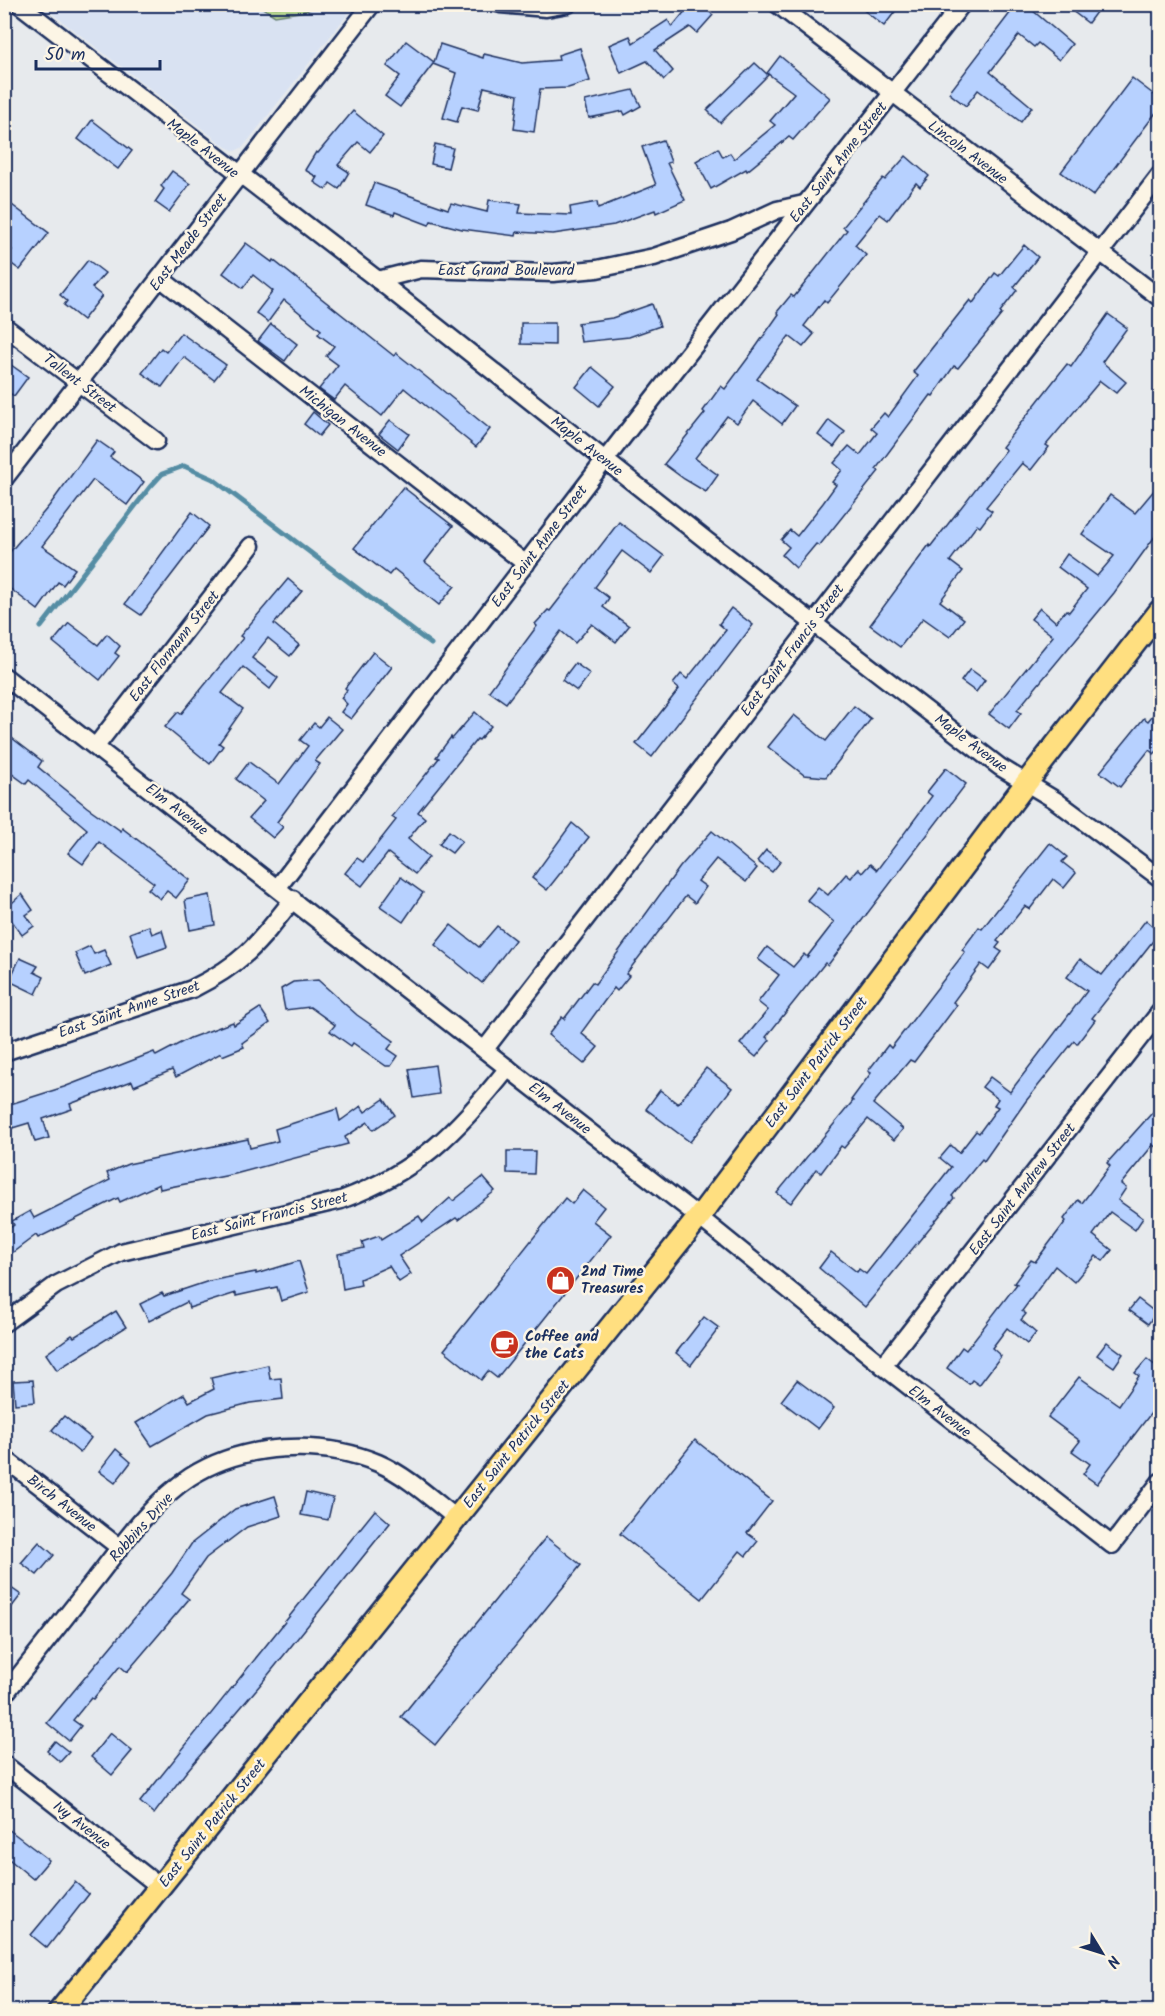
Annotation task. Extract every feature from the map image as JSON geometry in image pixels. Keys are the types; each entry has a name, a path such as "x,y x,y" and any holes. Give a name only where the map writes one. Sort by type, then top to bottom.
{"main road":[{"name":"East Saint Patrick Street","path":"59,2012 699,1217 1027,782 1161,611"}],"street":[{"name":"Maple Avenue","path":"19,4 238,176 378,280 1000,767 1055,800 1161,878"},
{"name":"East Meade Street","path":"4,479 372,4"},
{"path":"500,4 546,8 568,4"},
{"name":"Lincoln Avenue","path":"777,4 1161,298"},
{"name":"East Saint Anne Street","path":"278,887 605,460 962,4"},
{"name":"East Saint Francis Street","path":"485,1049 1161,175"},
{"name":"East Grand Boulevard","path":"378,280 421,269 553,273 597,269 654,257 731,231 777,210 804,204"},
{"name":"Michigan Avenue","path":"160,278 526,564"},
{"name":"Tallent Street","path":"4,326 156,441"},
{"name":"East Flormann Street","path":"96,746 251,546"},
{"name":"Elm Avenue","path":"4,676 485,1049 1112,1545 1161,1482"},
{"name":"East Saint Anne Street","path":"4,1052 192,989 220,975 243,959 293,899"},
{"name":"East Saint Andrew Street","path":"883,1366 1161,1012"},
{"name":"East Saint Francis Street","path":"4,1323 56,1286 122,1252 340,1200 366,1190 422,1159 450,1136 508,1068"},
{"name":"Robbins Drive","path":"4,1695 120,1548 166,1496 191,1477 232,1459 270,1449 303,1447 343,1452 379,1464 428,1496 456,1518"},
{"name":"Birch Avenue","path":"4,1458 120,1548"},
{"name":"Ivy Avenue","path":"4,1764 160,1887"}],"shaded area":[{"path":"41,5 355,5 243,147 235,151 226,147"}],"green space":[{"path":"258,5 317,5 306,11 275,16"}],"building":[{"path":"691,4 700,4 713,15 697,33 690,27 655,50 673,71 664,80 647,61 621,73 609,45 630,36 633,43 668,20 672,27"},
{"path":"856,4 901,4 884,26"},
{"path":"1017,4 1025,4 1072,44 1059,60 1038,43 1034,47 1019,35 990,72 1032,107 1021,122 978,90 966,106 949,93"},
{"path":"1063,4 1102,4 1088,23"},
{"path":"406,41 434,62 440,44 483,58 484,54 522,63 559,60 558,55 580,48 590,81 568,88 540,89 534,132 514,129 518,95 484,87 478,110 462,106 457,122 443,118 456,73 433,64 400,107 385,96 400,76 387,66"},
{"path":"780,56 830,98 793,140 789,137 747,171 746,169 711,189 696,161 718,148 723,157 730,153 734,159 775,125 770,121 794,93 767,73"},
{"path":"755,63 768,75 720,123 707,110"},
{"path":"1132,78 1161,100 1161,106 1093,196 1061,172"},
{"path":"633,90 641,106 625,115 623,111 589,118 585,101"},
{"path":"353,111 383,136 370,152 358,142 338,165 349,172 339,189 330,183 326,190 314,182 317,177 305,170 316,152 318,153"},
{"path":"92,120 132,151 118,169 78,139"},
{"path":"663,140 671,162 667,163 685,200 656,213 655,210 614,225 553,234 517,232 516,236 462,229 431,221 429,225 395,212 394,215 366,205 374,183 448,209 451,203 487,212 489,200 521,204 519,213 571,215 570,207 597,202 598,208 656,185 642,147"},
{"path":"435,144 453,148 448,168 431,164"},
{"path":"906,156 929,176 920,187 916,183 888,220 880,214 855,245 866,255 827,303 824,300 804,326 814,334 803,347 789,336 757,379 795,406 782,424 753,401 737,423 727,416 695,458 718,475 706,492 684,479 664,464 705,413 703,411 721,386 725,389 779,314 777,312 791,295 794,297 847,230 843,227 883,178 885,180"},
{"path":"172,171 190,184 169,212 155,202 164,189 161,186"},
{"path":"4,199 49,233 20,270 5,259 12,250 4,244"},
{"path":"246,243 272,262 273,260 394,356 396,353 490,429 476,447 404,388 382,416 345,386 334,400 319,389 338,365 326,356 334,346 318,334 321,330 284,300 268,322 256,313 273,291 253,275 243,288 223,273"},
{"path":"1024,245 1038,257 1014,287 1017,290 1000,312 1002,314 958,368 954,366 876,469 879,471 819,546 816,544 796,568 782,555 789,547 781,540 790,530 797,536 836,485 832,482 842,470 834,463 849,446 860,455 877,433 871,428 884,413 888,417 918,376 913,372 970,300 973,303 995,273 999,276"},
{"path":"88,260 105,273 92,288 102,296 83,320 64,305 67,301 60,295"},
{"path":"652,304 660,326 629,337 581,342 578,323 612,318"},
{"path":"1108,314 1127,328 1102,362 1126,382 1116,393 1100,381 1046,445 1049,447 1031,470 1022,463 986,507 992,511 980,527 977,525 950,561 963,571 940,601 964,619 950,637 923,618 900,647 870,625 929,545 930,547 1006,450 1002,447 1067,364 1071,367"},
{"path":"521,323 555,323 555,345 521,344"},
{"path":"271,324 297,344 285,361 258,341"},
{"path":"181,333 226,365 214,380 184,357 162,387 142,373 161,348 166,352"},
{"path":"4,360 28,377 14,396 4,389"},
{"path":"592,367 615,386 599,406 576,387"},
{"path":"313,412 328,425 319,436 304,424"},
{"path":"390,420 409,434 398,449 379,434"},
{"path":"829,420 845,432 834,447 818,435"},
{"path":"97,440 114,452 110,457 144,482 127,505 93,480 42,546 75,569 63,585 58,582 38,610 4,584 4,559 49,506"},
{"path":"1161,482 1161,528 1114,593 1017,710 1021,713 1009,729 989,714 1053,636 1031,619 1040,608 1056,622 1066,610 1069,612 1087,589 1058,567 1067,554 1097,576 1114,556 1082,534 1110,495 1135,513"},
{"path":"403,487 453,526 425,562 455,586 439,605 394,569 389,575 354,548"},
{"path":"192,512 209,526 141,615 125,604"},
{"path":"619,522 664,556 651,573 622,551 595,587 609,598 603,607 629,626 616,642 592,624 575,643 561,631 506,703 489,691 537,626 535,624 548,610 550,611"},
{"path":"288,579 302,591 274,624 299,645 290,656 268,638 252,658 278,678 270,689 243,667 222,693 243,709 219,743 223,746 210,764 165,727 178,712 181,714 243,638 240,636"},
{"path":"731,608 753,625 652,757 636,744 679,689 673,684 681,674 687,679 726,630 719,624"},
{"path":"69,623 98,645 107,634 120,646 115,653 119,656 100,680 53,642"},
{"path":"373,652 392,667 351,719 341,712 347,704 341,698 347,690 345,688"},
{"path":"575,663 590,674 577,691 562,680"},
{"path":"970,669 985,680 976,692 961,681"},
{"path":"1161,705 1161,747 1154,754 1149,750 1120,787 1100,772 1144,718 1148,721"},
{"path":"854,706 871,719 826,777 804,775 768,747 794,715 826,741"},
{"path":"475,712 491,726 479,740 477,739 418,812 425,818 408,839 429,857 415,874 388,853 362,886 345,873 357,858 363,862 396,820 392,817 439,758 436,757"},
{"path":"327,717 342,729 315,761 320,764 277,822 283,827 273,838 249,818 264,801 236,779 249,762 279,784 308,746 300,740 314,723 319,727"},
{"path":"4,732 42,761 38,767 87,807 121,831 122,828 190,880 176,898 167,891 160,899 148,889 154,883 99,842 83,864 68,853 87,829 29,780 26,784 4,768"},
{"path":"946,768 966,784 828,965 825,963 766,1037 770,1040 756,1057 740,1044 768,1010 758,1002 779,975 758,959 767,947 793,967 804,954 807,957 834,922 807,900 818,887 828,895 846,874 851,878 858,869 862,873 870,864 877,870 932,796 927,792"},
{"path":"572,823 589,837 547,890 532,878"},
{"path":"449,831 462,841 452,853 439,844"},
{"path":"712,831 757,868 746,882 716,859 698,881 706,887 695,903 686,896 626,974 629,976 617,991 614,988 581,1033 598,1047 584,1064 548,1035 562,1017 564,1019 592,982 595,984 680,867"},
{"path":"1050,843 1067,857 1062,862 1076,873 1064,888 1053,879 1030,909 1025,906 997,941 1000,943 996,948 1002,952 989,970 981,964 953,1002 957,1005 914,1062 910,1060 873,1104 903,1129 894,1140 868,1119 844,1148 841,1146 821,1173 816,1169 791,1203 777,1193 853,1101 851,1100 871,1073 868,1071 888,1045 891,1048 965,952 962,950 979,927 982,929"},
{"path":"766,850 781,861 772,872 757,861"},
{"path":"401,877 423,893 403,922 380,906"},
{"path":"22,894 33,910 26,915 34,926 22,935 4,910"},
{"path":"210,895 215,925 190,930 185,900"},
{"path":"1146,920 1160,932 1092,1018 1095,1020 1077,1044 1074,1041 1026,1101 984,1161 982,1159 952,1196 954,1198 865,1307 819,1268 831,1252 857,1272 859,1269 866,1274 951,1167 940,1158 951,1145 959,1153 976,1131 979,1133 998,1107 994,1105 998,1099 982,1087 990,1077 1010,1092 1087,991 1067,977 1080,959 1102,975"},
{"path":"451,925 479,947 497,926 515,940 482,983 435,945"},
{"path":"149,926 152,934 162,930 167,947 138,957 130,933"},
{"path":"90,946 94,954 104,950 111,965 85,976 75,953"},
{"path":"20,958 38,966 34,972 44,977 36,994 9,981"},
{"path":"318,980 357,1015 394,1041 388,1049 398,1056 391,1066 386,1066 353,1043 351,1046 330,1031 335,1025 310,1007 285,1010 281,989 293,982"},
{"path":"260,1008 270,1023 242,1043 244,1047 222,1056 221,1053 176,1077 172,1070 134,1086 132,1081 70,1104 72,1109 43,1119 49,1138 35,1142 29,1123 9,1129 4,1106 64,1087 154,1052 156,1056 190,1038 233,1022 234,1025"},
{"path":"435,1065 439,1094 414,1098 409,1069"},
{"path":"706,1068 732,1088 690,1142 646,1109 660,1090 678,1104"},
{"path":"384,1099 395,1115 373,1130 368,1122 345,1137 348,1144 235,1174 160,1189 159,1184 120,1202 118,1198 38,1238 36,1235 4,1259 4,1232 14,1225 12,1221 30,1211 34,1218 110,1180 107,1173 128,1164 248,1139 250,1148 278,1141 275,1129 337,1109 340,1121 361,1106 365,1112"},
{"path":"1161,1103 1161,1151 1153,1145 1121,1184 1126,1188 1118,1200 1143,1218 1135,1230 1110,1212 1093,1235 1112,1250 1103,1261 1096,1256 1074,1282 1055,1266 1022,1311 1026,1314 1021,1320 1036,1333 1027,1344 1007,1328 992,1348 1001,1356 979,1385 972,1380 969,1384 947,1368 962,1347 966,1350 1017,1284 1014,1283 1031,1260 1035,1262 1066,1221 1064,1219 1078,1200 1082,1203 1110,1166 1107,1163"},
{"path":"507,1151 535,1151 534,1174 507,1173"},
{"path":"483,1177 495,1191 458,1220 456,1218 399,1256 411,1274 399,1282 389,1266 360,1279 361,1285 343,1289 338,1254 364,1248 362,1242 379,1236 381,1240 419,1216 423,1222 450,1198 453,1201"},
{"path":"583,1190 604,1207 593,1221 611,1235 497,1378 488,1371 481,1380 444,1350 565,1198 572,1204"},
{"path":"299,1261 309,1292 281,1301 277,1287 236,1296 236,1293 189,1308 187,1302 149,1321 140,1304 162,1293 164,1296 209,1281 256,1272 256,1274"},
{"path":"1138,1299 1156,1313 1148,1324 1129,1310"},
{"path":"116,1311 126,1327 57,1370 46,1354 72,1335 74,1337"},
{"path":"704,1317 719,1328 691,1365 676,1353"},
{"path":"1107,1342 1123,1354 1114,1367 1097,1355"},
{"path":"1147,1359 1161,1370 1161,1400 1097,1484 1083,1474 1090,1464 1072,1451 1080,1441 1048,1417 1079,1377 1119,1405 1139,1376 1135,1373"},
{"path":"268,1365 270,1379 281,1378 283,1399 250,1403 208,1414 152,1446 136,1423 184,1394 189,1402 214,1389 211,1378"},
{"path":"33,1380 35,1402 15,1404 13,1381"},
{"path":"797,1380 834,1408 818,1429 781,1401"},
{"path":"64,1416 91,1438 80,1453 52,1430"},
{"path":"695,1440 772,1501 747,1533 758,1541 746,1556 740,1551 702,1599 620,1534"},
{"path":"116,1449 131,1462 115,1483 99,1471"},
{"path":"306,1492 333,1498 328,1520 301,1515"},
{"path":"275,1496 281,1516 247,1527 206,1558 181,1593 189,1599 127,1672 120,1666 93,1699 91,1698 73,1720 81,1726 69,1741 47,1723 172,1573 192,1543 235,1509"},
{"path":"375,1510 390,1523 154,1814 140,1802"},
{"path":"546,1537 581,1565 435,1745 401,1717"},
{"path":"39,1542 54,1555 37,1575 21,1563"},
{"path":"4,1583 21,1595 4,1617"},
{"path":"110,1733 132,1751 112,1775 91,1757"},
{"path":"55,1741 69,1752 60,1762 47,1751"},
{"path":"4,1826 49,1860 33,1879 4,1855"},
{"path":"75,1882 89,1894 47,1948 31,1935"}],"waterway":[{"path":"41,627 150,487 162,474 184,466 213,479 431,644"}],"place":[{"name":"2nd Time Treasures","path":"560,1280"},
{"name":"Coffee and the Cats","path":"504,1345"}]}
